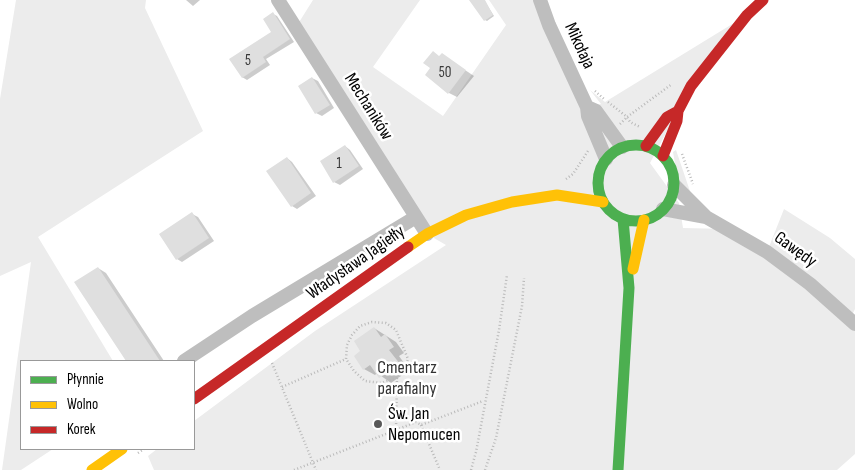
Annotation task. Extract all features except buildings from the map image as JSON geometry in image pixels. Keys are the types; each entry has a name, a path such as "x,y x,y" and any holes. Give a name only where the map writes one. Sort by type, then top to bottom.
{"street":[{"name":"Mechaników","path":"278,0 427,234"},
{"name":"Mikołaja","path":"540,0 549,25 587,107 588,116 606,159"},
{"path":"663,156 677,121 678,111 691,86 747,14 763,0"},
{"name":"Mikołaja","path":"587,107 596,111 622,147"},
{"path":"646,146 667,116 678,111"},
{"path":"634,144 646,146 663,156 669,164 674,185 669,202 663,209 644,220 624,219 612,212 603,202 594,176 606,159 622,147 634,144"},
{"name":"Gawędy","path":"674,185 706,217 767,252 810,284 855,324"},
{"name":"Władysława Jagiełły","path":"195,397 427,234 466,215 557,195 574,187"},
{"name":"Władysława Jagiełły","path":"557,195 603,202"},
{"name":"Gawędy","path":"663,209 706,217"},
{"path":"186,360 252,316 416,217"},
{"path":"618,470 618,441 628,288 624,219"},
{"path":"628,288 644,220"},
{"path":"92,470 121,450"}],"path":[{"path":"618,124 678,79"},
{"path":"588,87 627,117 630,122 645,128"},
{"path":"680,146 694,187"},
{"path":"471,470 476,452 507,275"},
{"path":"485,470 496,438 522,306 524,278"},
{"path":"372,322 386,323 396,330 408,359 404,371 397,378 381,383 365,381 354,371 346,359 347,345 360,326 372,322"},
{"path":"269,358 316,470"},
{"path":"282,387 346,359"},
{"path":"396,430 397,378"},
{"path":"421,425 484,401"},
{"path":"294,470 416,422 421,425 440,470"}],"green space":[{"path":"16,0 146,0 145,8 203,131 38,237 112,360 20,360 20,450 51,450 21,470 2,470 31,262 0,276 0,99"},
{"name":"Cmentarz parafialny","path":"313,0 420,0 373,67 443,116 506,25 489,0 540,0 587,107 601,104 590,90 605,102 747,15 691,86 650,163 679,203 683,228 728,229 767,252 784,209 830,238 855,259 855,309 850,319 855,324 855,454 837,470 154,470 148,456 156,450 195,450 195,420 315,331 446,245 427,234 296,27"},
{"path":"676,150 693,200 678,181 673,152"}],"traffic: fast":[{"path":"636,145 651,148 663,156 671,168 674,183 671,198 663,210 651,218 636,221 621,218 609,210 601,198 598,183 601,168 609,156 621,148 636,145"},
{"path":"618,470 629,288 623,219"}],"traffic: slow":[{"path":"408,247 427,234 466,215 512,202 557,195 603,202"},
{"path":"633,269 644,220"},
{"path":"92,470 121,450"}],"traffic: jam":[{"path":"663,156 677,121 678,111 691,86 747,15 763,0"},
{"path":"646,146 667,117 678,111"},
{"path":"195,398 408,247"}],"place":[{"name":"Św. Jan Nepomucen","path":"378,424"}]}
